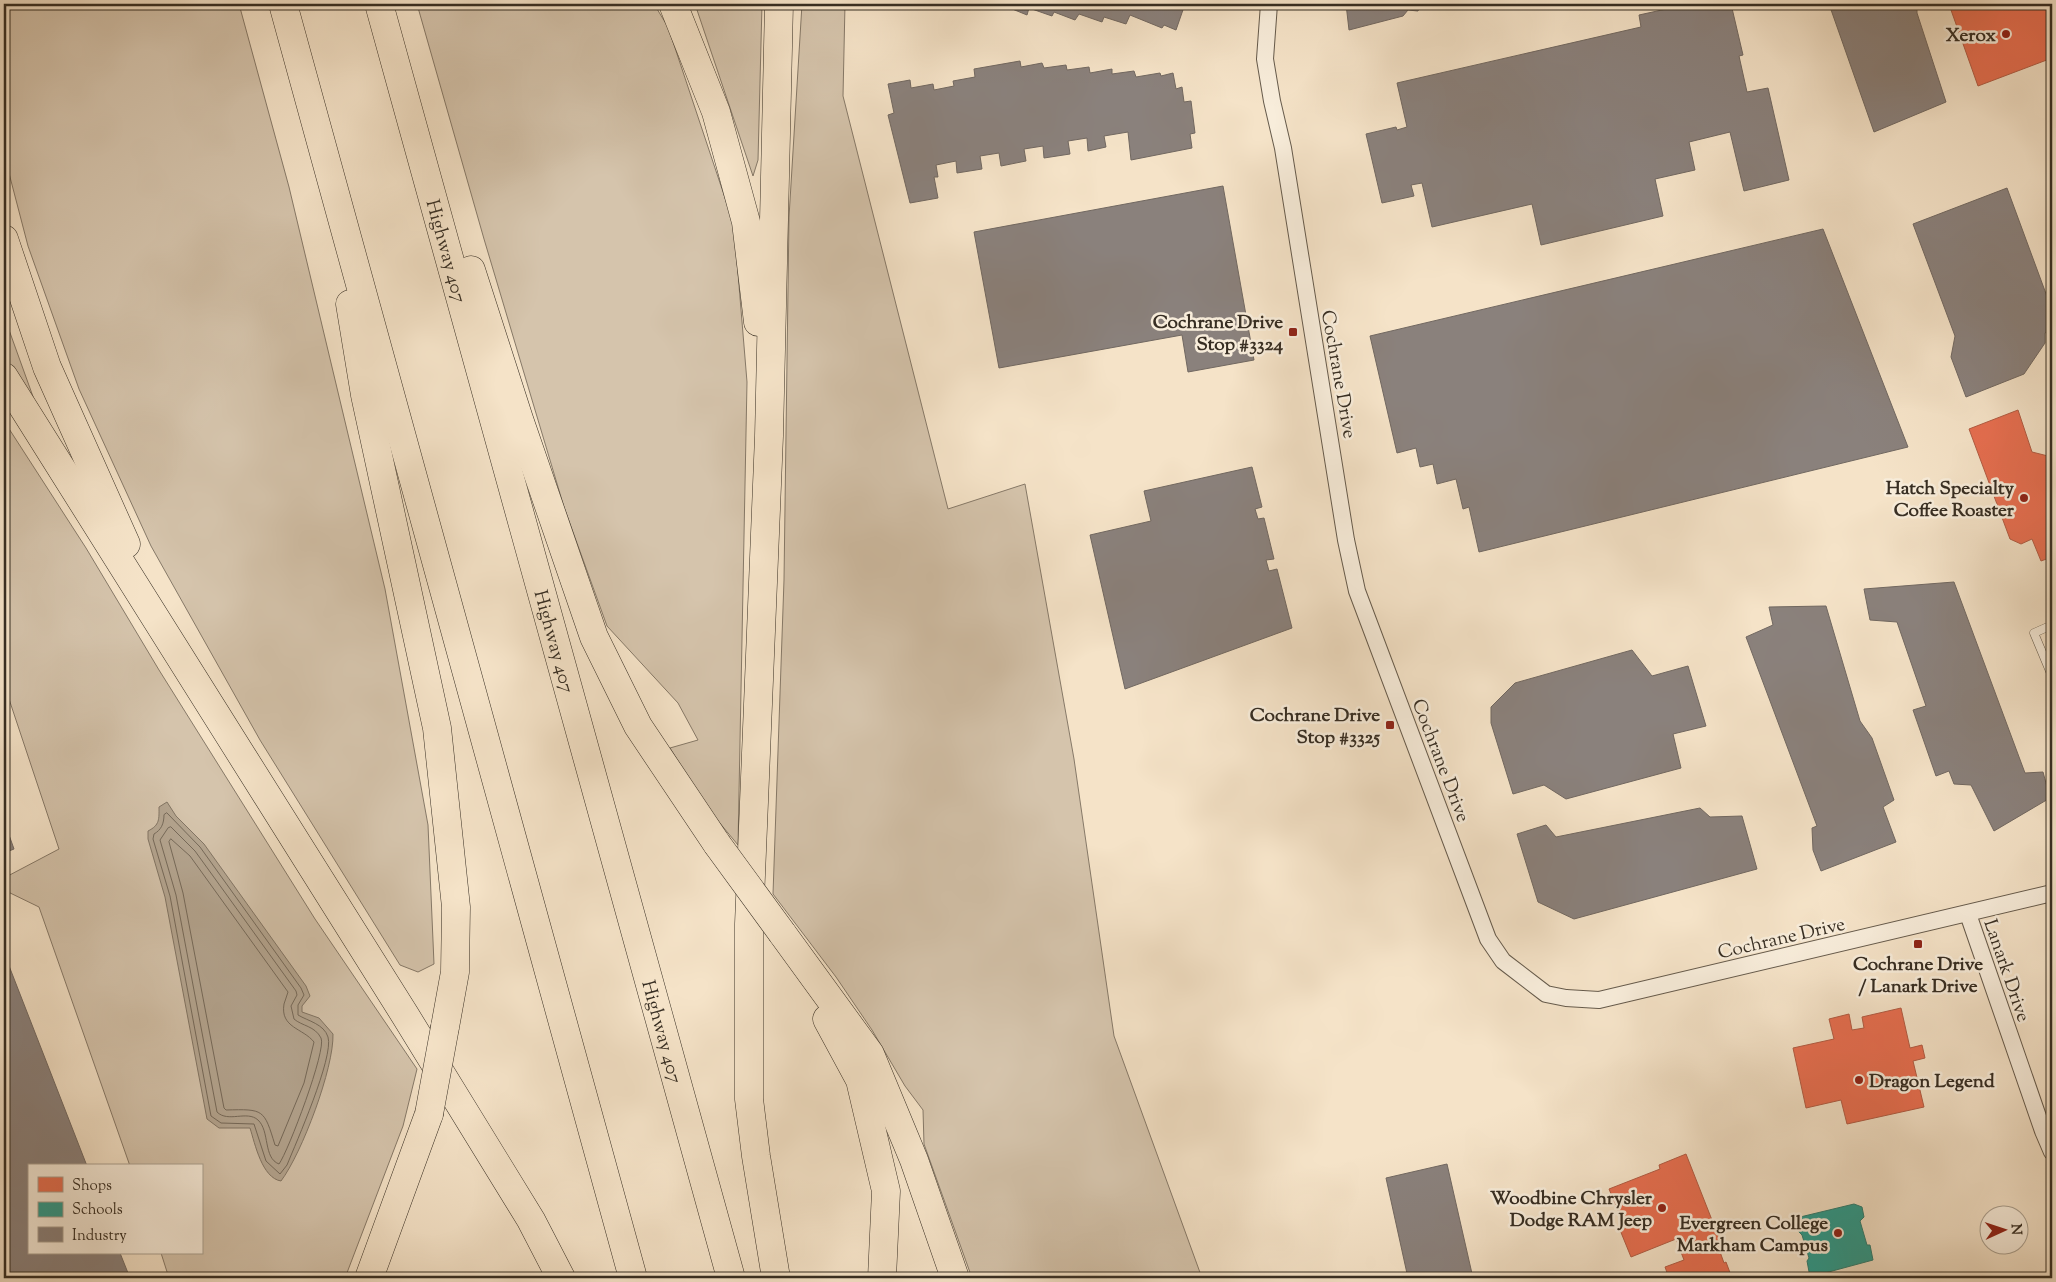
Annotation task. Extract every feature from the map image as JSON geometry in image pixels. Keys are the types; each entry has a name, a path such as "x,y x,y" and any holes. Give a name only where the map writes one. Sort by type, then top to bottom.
{"highway":[{"path":"283,4 633,1278"},
{"name":"Highway 407","path":"379,4 731,1278"},
{"path":"672,4 716,112 746,222 770,436"},
{"path":"776,1278 756,1156 749,1099 749,924 770,436 779,4"},
{"path":"327,159 365,395 436,728 456,907 455,972 429,1114 369,1278"},
{"path":"423,160 463,244 522,428 594,637 638,726 717,844 870,1054 914,1160 956,1278"},
{"path":"4,239 47,367 110,511 180,656"},
{"path":"4,378 532,1220 561,1278"},
{"path":"782,933 860,1080 886,1191 882,1278"}],"street":[{"name":"Cochrane Drive","path":"1269,4 1266,49 1267,68 1272,101 1283,148 1346,540 1357,592 1488,939 1503,961 1546,994 1566,998 1598,1000 2052,893"},
{"name":"Lanark Drive","path":"1968,914 2052,1152"}],"lane":[{"path":"2052,626 2034,633 2052,676"}],"shaded area":[{"path":"4,4 239,4 289,187 385,589 428,825 434,964 418,972 400,965 260,740 151,546 79,389 28,246 4,154"},
{"path":"417,4 654,4 668,27 734,225 747,382 738,845 704,804 670,748 698,740 678,703 607,626 564,507 484,239"},
{"path":"695,4 762,4 758,160 753,176"},
{"path":"802,4 845,4 843,96 948,509 1025,484 1074,759 1114,1036 1202,1278 972,1278 924,1144 923,1110 905,1086 872,1030 836,977 773,894 784,580 789,217"},
{"path":"4,316 40,416 4,362"},
{"path":"4,421 86,548 159,670 315,919 417,1069 403,1126 345,1278 169,1278 161,1254 202,1254 202,1164 129,1164 39,907 4,890 4,878 59,849 4,684"}],"water":[{"path":"167,802 176,816 204,844 306,986 310,996 302,1006 302,1012 319,1018 333,1034 332,1049 323,1088 298,1151 281,1181 274,1179 264,1167 250,1128 219,1128 207,1119 165,897 148,839 148,831 158,821 159,807"}],"building: Shops":[{"name":"Xerox","path":"1966,4 2052,4 2052,58 1978,86 1951,10"},
{"name":"Hatch Specialty Coffee Roaster","path":"2018,410 2032,452 2052,457 2052,557 2041,561 2032,539 2021,544 2010,539 1969,429"},
{"name":"Dragon Legend","path":"1901,1008 1910,1048 1922,1045 1925,1058 1913,1061 1924,1107 1847,1124 1841,1100 1806,1108 1793,1048 1834,1039 1829,1019 1849,1014 1852,1030 1864,1028 1862,1017"},
{"name":"Woodbine Chrysler Dodge RAM Jeep","path":"1686,1154 1723,1248 1719,1249 1724,1263 1726,1262 1732,1278 1669,1278 1665,1267 1684,1260 1676,1239 1631,1257 1620,1230 1625,1228 1609,1189 1660,1169 1659,1165"}],"building: Schools":[{"path":"1854,1204 1862,1207 1864,1217 1860,1221 1867,1245 1870,1245 1873,1260 1810,1277 1807,1261 1809,1258 1796,1218"}],"building: Industry":[{"path":"1000,4 1185,4 1176,30 1164,25 1162,28 1130,15 1126,24 1104,17 1102,22 1079,14 1075,20 1054,12 1052,16 1029,8 1027,15"},
{"path":"1346,4 1421,4 1418,11 1408,10 1403,16 1349,30"},
{"path":"1689,4 1731,4 1743,55 1739,56 1747,92 1768,88 1789,180 1744,191 1730,132 1689,142 1695,170 1655,179 1663,216 1541,245 1532,204 1432,227 1422,183 1411,185 1414,196 1382,203 1366,134 1396,127 1397,130 1407,127 1397,83 1641,27 1639,15"},
{"path":"1829,4 1917,4 1917,13 1946,102 1874,132"},
{"path":"1020,61 1021,67 1042,63 1044,68 1066,65 1067,70 1089,67 1090,73 1112,69 1112,74 1134,71 1136,77 1160,73 1161,76 1173,73 1176,89 1182,87 1184,102 1191,101 1195,133 1190,134 1192,148 1131,160 1128,132 1104,136 1106,147 1088,151 1087,138 1068,141 1070,154 1044,158 1043,146 1024,149 1026,161 1001,166 999,153 980,156 982,169 957,173 956,161 936,165 938,177 934,177 938,198 910,203 888,115 894,113 888,84 910,80 911,88 933,84 934,90 954,86 953,81 975,77 974,69"},
{"path":"1223,186 1254,360 1188,372 1182,335 999,368 974,232"},
{"path":"2007,188 2052,310 2052,329 2045,333 2045,343 2024,374 1966,397 1951,357 1955,336 1913,224"},
{"path":"1823,229 1908,447 1479,552 1469,507 1463,509 1456,479 1437,484 1433,464 1420,467 1416,448 1397,453 1370,336"},
{"path":"1252,467 1262,507 1255,509 1258,519 1264,518 1274,559 1266,560 1269,571 1277,569 1292,628 1125,689 1090,535 1151,521 1144,491"},
{"path":"1954,582 2025,773 2043,772 2050,798 1994,831 1971,785 1954,784 1949,771 1936,776 1913,710 1926,706 1897,622 1870,620 1864,589"},
{"path":"1826,606 1860,721 1872,738 1894,800 1883,807 1896,842 1821,871 1813,850 1812,828 1817,826 1746,637 1773,625 1769,607"},
{"path":"1632,650 1652,676 1688,666 1706,726 1673,734 1681,768 1566,799 1544,785 1513,794 1491,723 1491,707 1515,683"},
{"path":"1700,808 1710,817 1742,816 1757,869 1574,919 1538,902 1517,834 1546,825 1556,837"},
{"path":"4,821 14,849 4,853"},
{"path":"4,953 86,1164 28,1164 28,1254 120,1254 130,1278 4,1278"},
{"path":"1447,1164 1473,1278 1408,1278 1386,1178"}],"place":[{"name":"Xerox","path":"2006,34"},
{"name":"Cochrane Drive Stop #3324","path":"1293,332"},
{"name":"Hatch Specialty Coffee Roaster","path":"2024,498"},
{"name":"Cochrane Drive Stop #3325","path":"1390,725"},
{"name":"Cochrane Drive / Lanark Drive","path":"1918,944"},
{"name":"Dragon Legend","path":"1859,1080"},
{"name":"Woodbine Chrysler Dodge RAM Jeep","path":"1662,1208"},
{"name":"Evergreen College Markham Campus","path":"1838,1233"}]}
